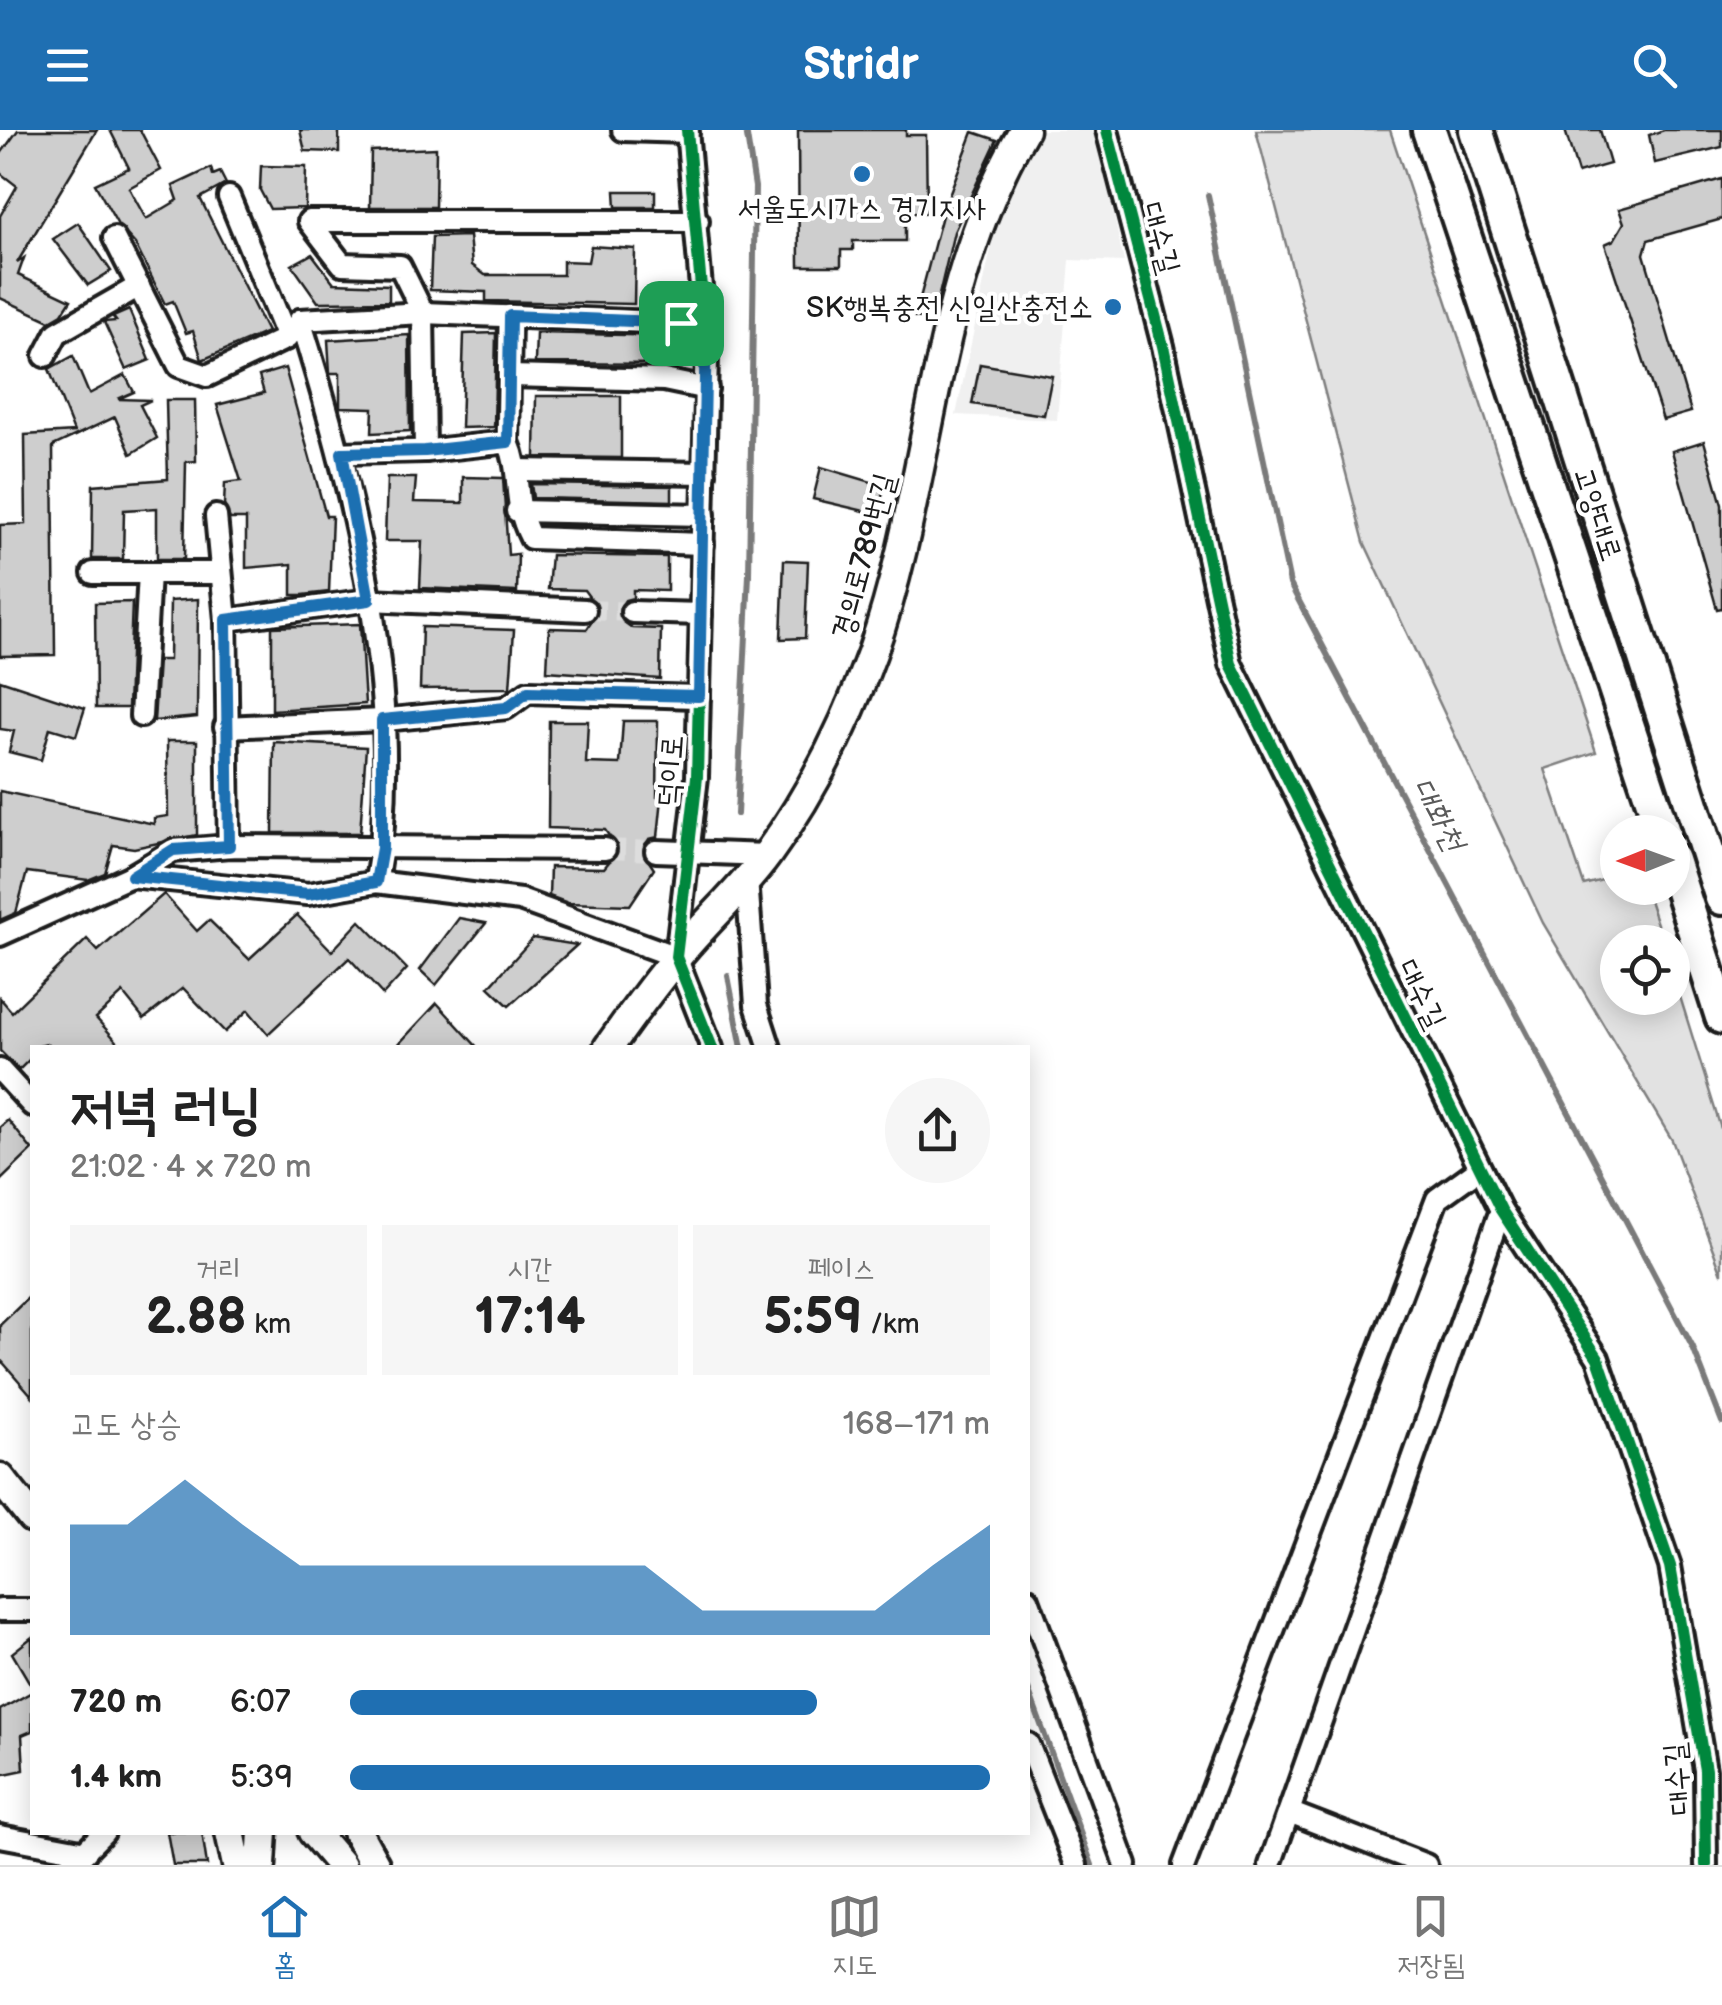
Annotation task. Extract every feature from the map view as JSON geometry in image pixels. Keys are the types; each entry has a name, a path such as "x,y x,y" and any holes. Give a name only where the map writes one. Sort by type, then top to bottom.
{"main road":[{"name":"경의로789번길","path":"676,957 767,855 823,764 872,654 903,547 957,287 986,202 1024,130"},
{"path":"1412,130 1450,202"},
{"name":"고양대로","path":"1429,130 1657,815"},
{"name":"고양대로","path":"1479,130 1543,346 1722,898"},
{"path":"1686,905 1722,1017"},
{"path":"610,1045 676,957"},
{"path":"0,1478 30,1516"},
{"path":"231,1835 236,1865"},
{"path":"261,1865 263,1835"},
{"path":"316,1835 342,1865"},
{"path":"359,1835 375,1865"}],"street":[{"path":"624,130 687,131"},
{"name":"대수길","path":"1107,130 1164,346 1231,664 1500,1210 1598,1358 1670,1566 1705,1770 1706,1865"},
{"name":"덕이로","path":"687,131 706,324 707,389 697,778 676,957 711,1045"},
{"path":"230,197 286,338"},
{"path":"425,451 423,313 400,266 342,264 309,220 698,221"},
{"path":"114,238 179,366 207,376 286,338 300,320 423,313 706,324"},
{"path":"45,356 57,333 138,286"},
{"path":"510,316 508,442 516,470 517,511 530,538 703,544"},
{"path":"300,320 342,453 369,600 382,720 382,848 376,882"},
{"path":"510,376 664,380 707,389"},
{"path":"342,453 425,451 508,442"},
{"path":"516,470 705,474"},
{"path":"517,511 704,515"},
{"path":"216,516 226,620 229,846"},
{"path":"93,573 221,573"},
{"path":"141,716 150,573"},
{"path":"226,620 369,600 585,610"},
{"path":"632,612 701,614"},
{"path":"226,726 382,720 506,708 528,692 699,696"},
{"path":"0,935 132,876 173,850 229,846 518,845 604,849"},
{"path":"656,851 767,855"},
{"path":"132,876 308,894 376,882 520,900 676,957"},
{"path":"747,878 756,1005 769,1045"},
{"path":"0,1070 30,1104"},
{"path":"1184,1865 1437,1199 1480,1168"},
{"path":"1270,1865 1500,1210"},
{"path":"1030,1604 1126,1865"},
{"path":"0,1610 30,1610"},
{"path":"1030,1749 1076,1865"},
{"path":"1289,1812 1426,1865"},
{"path":"0,1836 78,1859 101,1835"}],"shaded area":[{"path":"1038,130 1095,130 1124,262 1070,260 1057,420 956,415 1000,206"},
{"path":"1256,130 1390,130 1596,752 1545,769 1584,885 1600,881 1600,905 1651,905 1657,925 1600,925 1600,1015 1686,1015 1722,1132 1722,1274 1672,1140 1543,923 1364,542"}],"building":[{"path":"18,130 97,130 17,263 24,258 18,275 71,300 62,314 50,321 0,298 0,216 17,186 0,173 0,155"},
{"path":"110,130 140,130 161,170 129,188 146,219 178,200 173,186 211,168 213,175 220,172 226,184 200,198 267,332 202,360 193,331 186,333 173,301 165,304 135,244 118,225 95,184 129,168"},
{"path":"300,130 339,130 339,152 305,151"},
{"name":"서울도시가스 경기지사","path":"798,130 906,130 906,135 926,135 927,213 905,213 905,241 853,241 853,250 841,250 841,266 799,266"},
{"path":"1565,130 1600,130 1610,164 1578,173"},
{"path":"1664,130 1722,130 1722,147 1655,163 1649,135"},
{"path":"973,132 997,140 954,232 933,320 915,317 944,208"},
{"path":"436,148 435,207 370,207 371,151"},
{"path":"261,166 306,167 305,208 270,209 260,190"},
{"path":"1722,179 1722,219 1648,240 1644,254 1691,412 1663,420 1605,244 1614,240 1624,223 1619,209"},
{"path":"615,191 655,191 655,207 616,207"},
{"path":"78,223 111,271 88,285 53,239"},
{"path":"469,236 472,265 485,275 563,275 563,261 588,262 591,246 635,249 634,304 486,301 486,292 430,290 432,237"},
{"path":"312,254 334,283 389,285 389,301 318,302 292,265"},
{"path":"129,310 150,360 126,370 104,322 116,321 113,317"},
{"path":"496,333 494,427 461,428 464,334"},
{"path":"536,333 670,336 670,364 535,363"},
{"path":"409,335 410,431 372,433 373,408 340,407 340,373 330,373 328,340"},
{"path":"73,356 89,394 125,375 134,392 118,399 151,400 140,405 157,438 131,454 115,417 53,446 55,655 0,656 0,525 26,524 25,435 74,432 49,369"},
{"path":"980,364 1052,376 1044,415 972,404"},
{"path":"285,368 326,516 332,516 329,592 292,595 292,564 246,568 246,519 230,519 224,505 225,483 241,481 217,405 264,393 259,376"},
{"path":"536,396 621,396 621,458 535,457"},
{"path":"166,400 195,400 196,461 186,462 184,559 157,559 157,508 124,510 123,559 92,559 93,485 168,479"},
{"path":"1704,441 1722,505 1722,608 1717,609 1672,451"},
{"path":"821,467 885,486 877,514 813,499"},
{"path":"463,477 503,478 508,555 518,554 517,592 420,588 422,541 385,541 387,478 416,478 414,502 463,503"},
{"path":"531,484 672,486 672,501 533,498"},
{"path":"551,555 667,557 667,591 633,590 633,598 625,600 618,611 620,619 632,628 661,629 660,679 547,671 549,628 587,629 599,610 584,590 548,589"},
{"path":"784,560 808,561 805,638 781,639"},
{"path":"198,599 197,717 154,721 158,660 169,660 170,601"},
{"path":"132,602 128,708 96,708 95,603"},
{"path":"360,624 365,704 272,710 272,627"},
{"path":"422,627 514,630 510,688 420,689"},
{"path":"0,680 85,708 76,736 50,728 41,760 9,752 14,731 0,729"},
{"path":"549,721 588,721 586,763 620,764 623,721 658,721 657,797 662,798 658,837 649,839 642,851 654,869 630,905 568,903 549,896 550,867 604,868 619,850 605,830 548,828"},
{"path":"167,741 197,741 197,835 134,848 113,845 105,873 88,880 27,872 16,913 0,920 0,791 154,824 154,818 168,816"},
{"path":"274,742 366,747 360,833 273,833"},
{"path":"164,894 197,931 209,920 249,959 297,915 332,951 360,921 407,969 383,995 349,958 268,1034 248,1010 225,1032 183,988 144,1019 123,993 96,1018 120,1045 30,1045 30,1059 19,1070 0,1051 0,998 12,1012 87,939 98,951"},
{"path":"459,918 486,923 436,985 420,970"},
{"path":"533,938 577,945 509,1006 489,987"},
{"path":"437,1003 475,1045 398,1045"},
{"path":"8,1120 30,1152 0,1181 0,1127"},
{"path":"30,1296 30,1394 0,1359 0,1325"},
{"path":"30,1639 30,1684 12,1653"},
{"path":"30,1693 30,1732 22,1735 24,1770 0,1775 0,1710"},
{"path":"168,1835 202,1835 207,1865 173,1865"}],"waterway":[{"path":"737,814 749,575 755,187 746,130"},
{"name":"대화천","path":"1208,195 1290,584 1693,1348 1722,1422"},
{"path":"728,976 741,1045"},
{"path":"1030,1694 1092,1865"}],"tunnel":[{"path":"585,610 632,612"},
{"path":"605,849 656,851"}],"cycle path":[{"path":"687,130 707,355 697,777 676,957 711,1045"},
{"path":"1107,130 1163,346 1231,664 1501,1210 1598,1358 1670,1566 1705,1770 1706,1865"}],"place":[{"name":"서울도시가스 경기지사","path":"862,174"},
{"name":"SK행복충전 신일산충전소","path":"1113,307"}],"route":[{"path":"510,316 681,323 706,324 708,355 699,696 528,692 506,708 382,720 382,848 376,882 308,894 132,876 173,850 229,846 226,620 369,600 342,453 425,451 508,442 510,316"}]}
